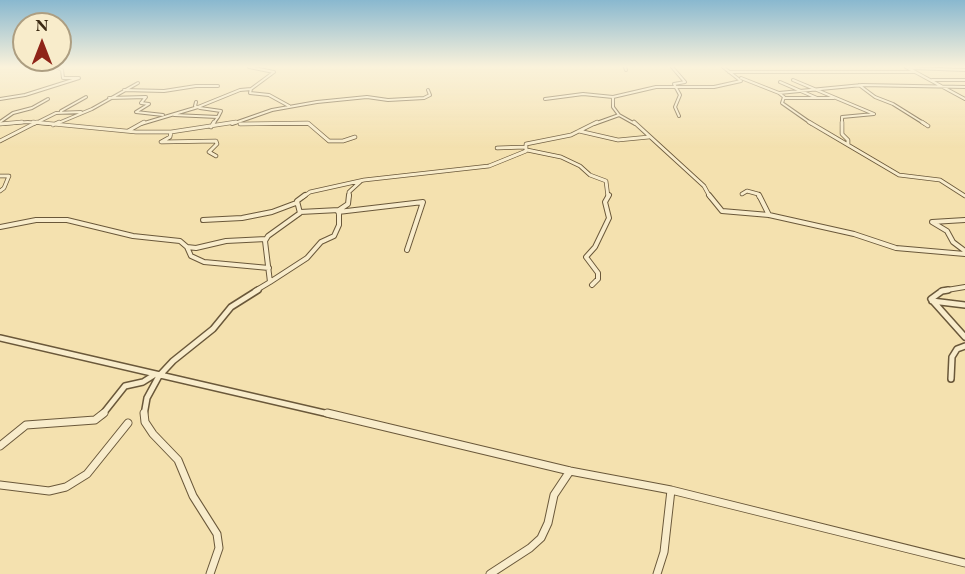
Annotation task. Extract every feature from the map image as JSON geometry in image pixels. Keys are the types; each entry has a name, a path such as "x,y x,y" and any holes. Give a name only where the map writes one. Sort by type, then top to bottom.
{"street":[{"path":"0,99 25,94"},
{"path":"51,126 85,112 116,94"},
{"path":"128,131 148,120 198,107 231,94"},
{"path":"257,94 269,95 289,106"},
{"path":"232,124 289,106 366,97 387,100 422,98 430,94"},
{"path":"545,99 583,94 613,97 628,94"},
{"path":"679,116 675,107 680,94"},
{"path":"780,94 784,98 837,98"},
{"path":"789,94 802,99"},
{"path":"807,94 820,99"},
{"path":"827,94 874,114 842,117 842,134 848,140 848,144"},
{"path":"872,94 928,126"},
{"path":"0,141 86,97"},
{"path":"613,97 613,107 619,115 629,119 704,186 718,208 727,213 769,215 854,234 896,248 965,253"},
{"path":"109,98 147,98 141,103 149,104 137,113 218,117"},
{"path":"784,98 782,103 798,116 902,176 940,180 965,196"},
{"path":"0,123 13,113 32,108 48,99"},
{"path":"196,102 198,107"},
{"path":"198,107 221,111 211,127"},
{"path":"59,112 85,112"},
{"path":"203,220 242,218 272,213 296,203 301,196 310,192 364,180 486,167 526,149 529,143 562,138 606,118 619,115"},
{"path":"0,123 36,123 51,126 171,132 232,124 306,123 312,124 329,141 344,141 355,137"},
{"path":"579,131 618,140 649,137"},
{"path":"171,132 171,135 162,142 216,141 217,144 208,152 216,156"},
{"path":"497,148 526,149 561,157 580,166 590,175 606,181 609,195 604,202 609,218 595,247 586,256 598,273 598,279 592,285"},
{"path":"0,176 9,176 4,188 0,191"},
{"path":"339,211 348,204 349,192 364,180"},
{"path":"742,194 747,191 758,194 769,215"},
{"path":"0,227 36,220 67,220 87,226 113,229 128,235 174,240 187,247 200,248 232,240 266,239 300,212 339,211 423,202 407,250"},
{"path":"296,203 300,212"},
{"path":"0,446 22,427 32,423 95,420 104,413 125,386 156,376 213,329 231,307 308,258 321,242 334,236 339,225 339,211"},
{"path":"965,220 932,222 947,231 953,242 965,253"},
{"path":"266,239 270,282"},
{"path":"187,247 191,256 204,262 269,268"},
{"path":"932,301 932,298 942,291 965,287"},
{"path":"932,301 965,305"},
{"path":"932,301 965,337"},
{"path":"2,339 570,471 671,489 965,563"},
{"path":"951,379 954,352 965,346"},
{"path":"156,376 144,408 145,422 153,434 178,460 193,496 217,534 219,548 210,574"},
{"path":"0,486 49,490 66,487 87,474 128,423"},
{"path":"490,574 530,548 541,538 548,523 554,495 570,471"},
{"path":"657,574 664,552 671,489"}]}
